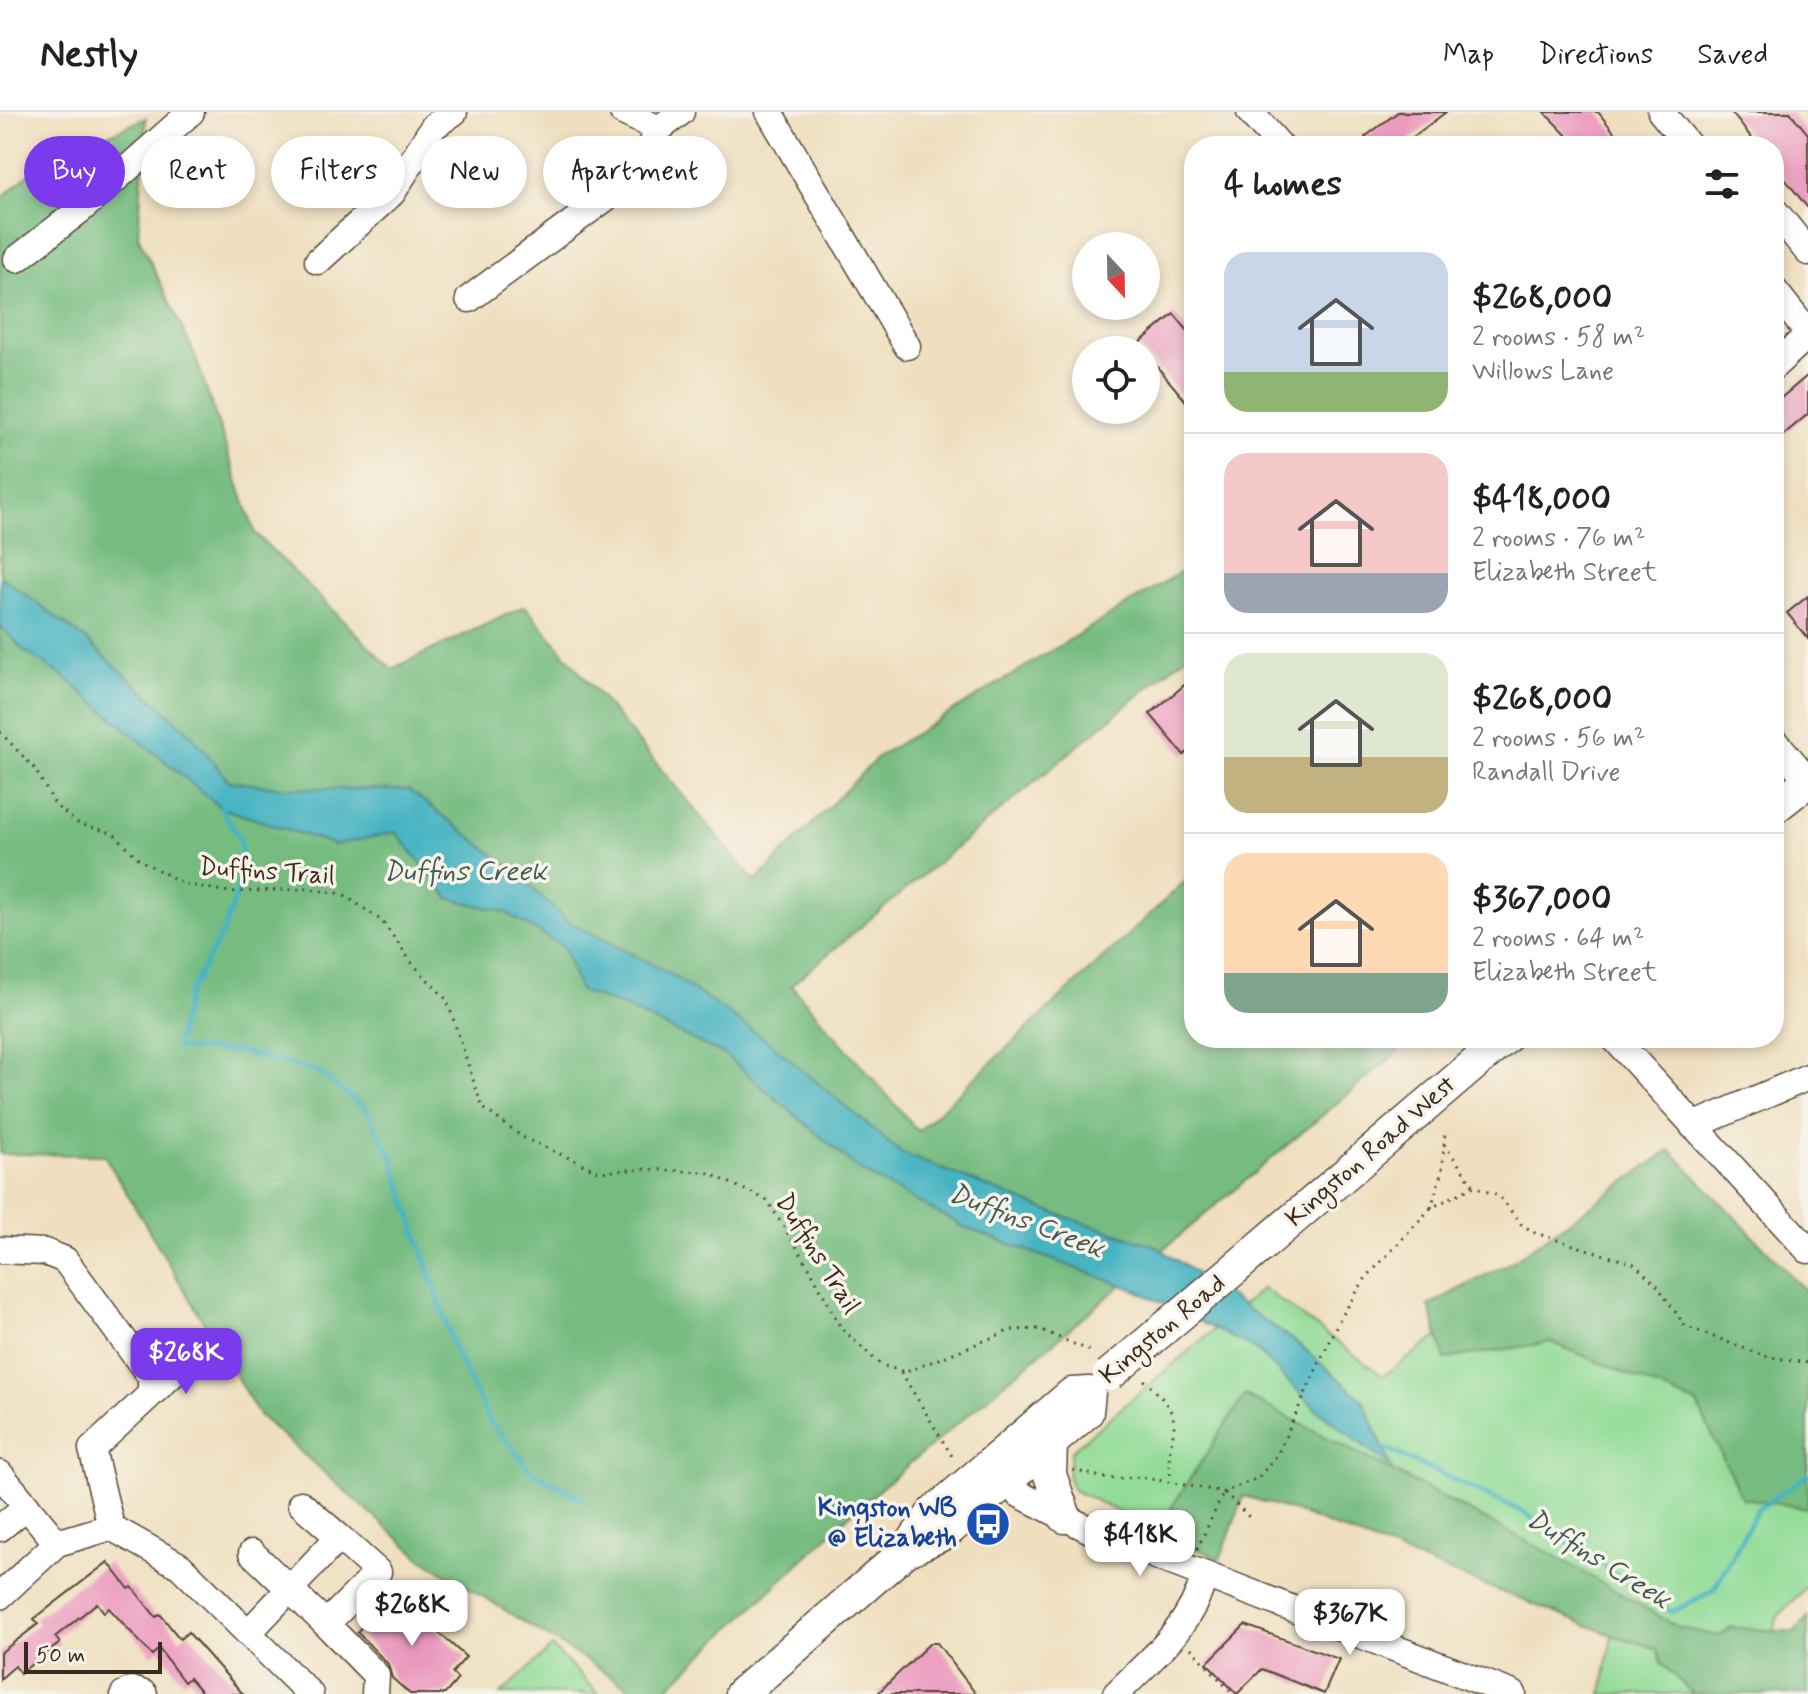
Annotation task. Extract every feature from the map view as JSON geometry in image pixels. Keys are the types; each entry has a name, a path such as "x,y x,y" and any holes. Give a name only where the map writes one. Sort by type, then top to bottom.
{"main road":[{"path":"1784,800 1808,780"},
{"name":"Kingston Road West","path":"1238,1266 1493,1048"},
{"name":"Kingston Road","path":"1089,1393 1238,1266"},
{"path":"741,1694 907,1550 933,1513 995,1475 1072,1394 1089,1393 1087,1412 1057,1457 1050,1475 1065,1517"},
{"path":"995,1475 1057,1457"}],"street":[{"path":"17,259 84,207 191,112"},
{"path":"318,261 392,193 434,126 454,112"},
{"path":"623,112 659,129"},
{"path":"469,299 634,177 659,129 681,112"},
{"path":"769,112 907,346"},
{"path":"1250,112 1271,136"},
{"path":"1661,112 1681,136"},
{"path":"1784,222 1808,252"},
{"path":"1784,303 1808,334 1784,357"},
{"path":"1784,752 1808,780"},
{"path":"1623,1048 1808,1250"},
{"path":"1693,1126 1808,1077"},
{"path":"0,1250 45,1252 65,1260 151,1377 151,1394"},
{"path":"111,1527 92,1449 187,1361"},
{"path":"0,1474 57,1543"},
{"path":"995,1475 1065,1517 1200,1565 1513,1694"},
{"path":"301,1504 378,1572 326,1624"},
{"path":"0,1528 27,1506"},
{"path":"0,1596 57,1543 111,1527 180,1566 310,1694"},
{"path":"248,1633 339,1537"},
{"path":"252,1553 376,1675 375,1694"},
{"path":"1116,1694 1197,1606 1200,1565"},
{"path":"124,1694 132,1690 144,1694"}],"path":[{"name":"Duffins Trail","path":"0,732 34,768 56,806 79,824 113,833 140,860 184,884 229,892 309,889 343,894 382,921 412,963 447,1000 482,1107 522,1137 600,1172 644,1169 706,1172 767,1200 809,1267 841,1328 881,1365 899,1370"},
{"path":"1431,1208 1445,1131"},
{"path":"1444,1144 1474,1186 1500,1197 1521,1224 1535,1233 1634,1264 1656,1284 1685,1326 1764,1356 1808,1363"},
{"path":"1200,1565 1224,1492 1258,1478 1277,1455 1338,1322 1365,1279 1431,1208 1474,1186"},
{"path":"899,1370 906,1372 1011,1330 1039,1329 1105,1358"},
{"path":"899,1370 955,1462 954,1473"},
{"path":"1142,1378 1167,1400 1176,1421 1168,1466 1172,1481"},
{"path":"1057,1457 1076,1469 1109,1479 1140,1477 1224,1492 1253,1521"},
{"path":"1191,1648 1233,1694"}],"green space":[{"path":"146,118 145,136 141,136 138,236 194,353 255,533 392,669 525,606 755,882 879,756 1184,570 1184,657 791,985 918,1131 1184,882 1184,1048 1402,1048 855,1510 661,1694 640,1694 422,1559 259,1415 104,1155 0,1154 0,199 24,179 24,208 125,208 125,136 105,136"},
{"path":"1670,1150 1808,1293 1808,1508 1742,1498 1697,1404 1551,1342 1445,1359 1429,1305 1513,1261"},
{"path":"1263,1288 1383,1376 1479,1307 1808,1402 1808,1585 1778,1616 1760,1680 1805,1694 1602,1694 1612,1635 1756,1679 1695,1639 1569,1565 1245,1395 1156,1531 1072,1489 1068,1475 1071,1451"},
{"path":"1245,1395 1555,1556 1680,1628 1720,1636 1730,1627 1794,1632 1808,1617 1808,1694 1693,1694 1661,1663 1657,1648 1612,1635 1291,1510 1244,1496 1220,1559 1156,1531"},
{"path":"552,1647 599,1694 501,1694"}],"water":[{"name":"Duffins Creek","path":"0,576 84,638 190,733 229,781 284,788 409,790 510,867 567,921 669,973 768,1041 901,1153 1051,1212 1156,1246 1300,1345 1364,1401 1391,1467 1316,1409 1255,1349 1138,1291 968,1229 862,1172 725,1055 622,1006 580,991 563,947 505,912 449,898 396,832 335,845 221,808 64,677 22,649 0,625"}],"building":[{"path":"1398,112 1446,112 1414,136 1366,136"},
{"path":"1544,112 1598,112 1617,136 1567,136"},
{"path":"1731,112 1790,112 1808,134 1808,208 1784,178 1784,136 1750,136"},
{"path":"1174,314 1184,326 1184,399 1160,370 1160,336 1148,336"},
{"path":"1808,375 1808,414 1784,434 1784,395"},
{"path":"1808,596 1808,639 1787,613"},
{"path":"1184,685 1184,755 1150,714"},
{"path":"108,1562 129,1589 132,1587 156,1617 160,1614 180,1639 188,1632 243,1694 203,1694 189,1678 184,1682 159,1649 152,1655 109,1608 104,1612 97,1603 55,1637 60,1643 20,1673 15,1666 0,1679 0,1653 38,1624 34,1619"},
{"path":"389,1596 405,1610 416,1598 427,1608 420,1616 466,1657 452,1673 458,1679 445,1694 410,1694 392,1678 388,1664 357,1632"},
{"path":"1245,1625 1339,1659 1324,1694 1262,1669 1237,1694 1207,1663"},
{"path":"930,1643 937,1643 976,1694 877,1694"}],"waterway":[{"path":"221,808 240,839 243,874 225,927 188,995 176,1048 242,1052 318,1072 366,1109 391,1154 455,1351 489,1420 531,1471 584,1499"},
{"name":"Duffins Creek","path":"1387,1449 1523,1512 1672,1612 1713,1591 1758,1509 1808,1475"}],"place":[{"name":"Kingston WB @ Elizabeth","path":"988,1524"}]}
